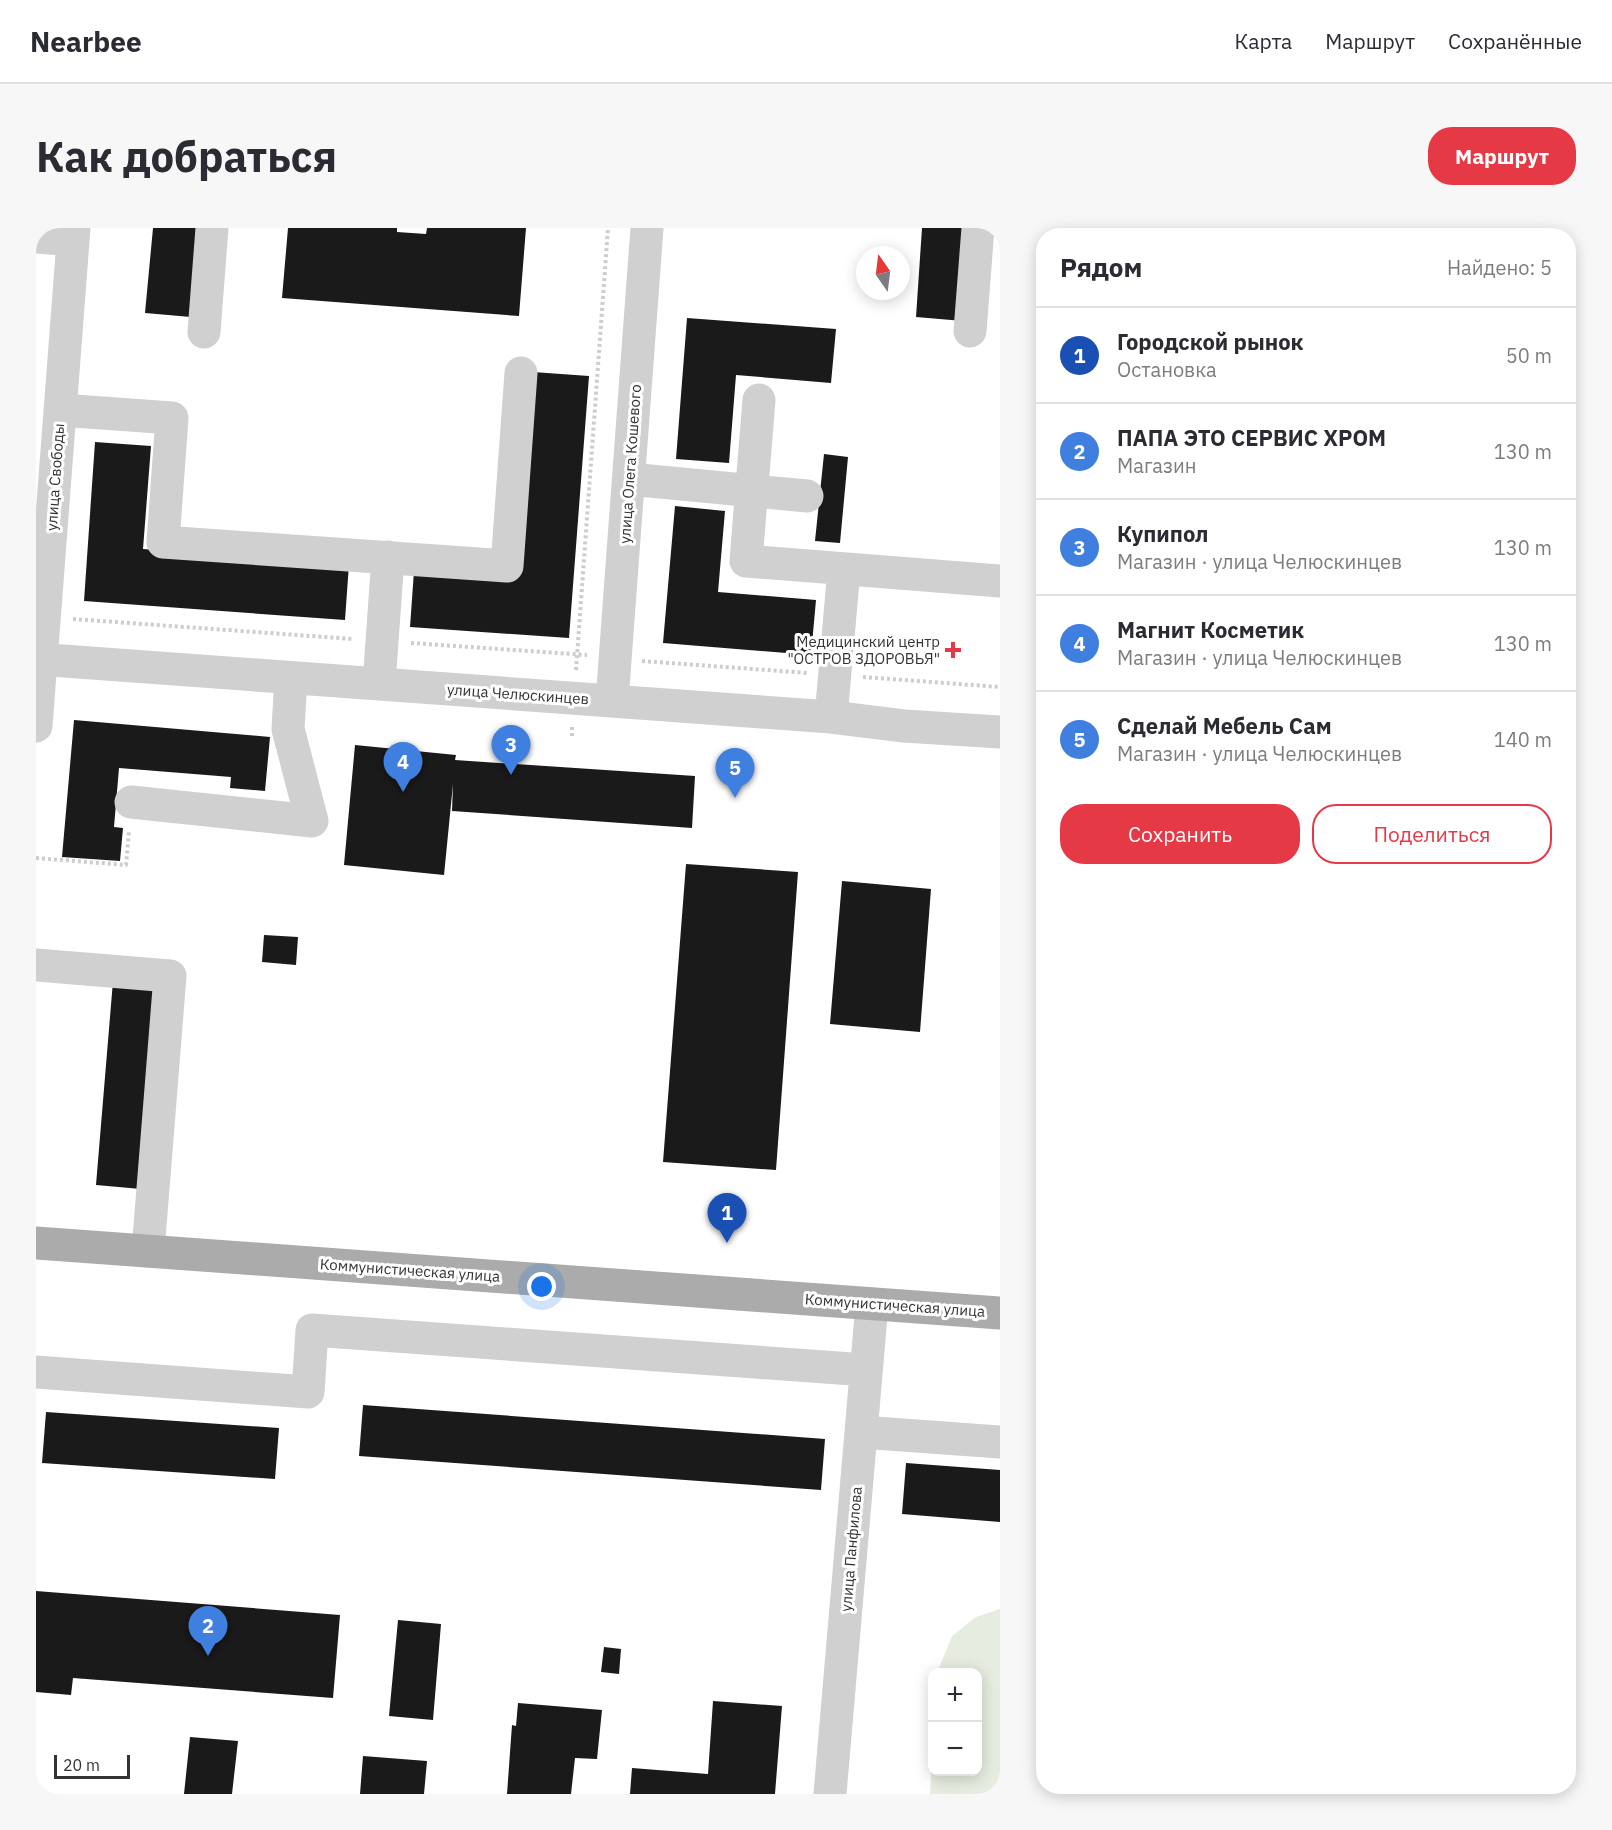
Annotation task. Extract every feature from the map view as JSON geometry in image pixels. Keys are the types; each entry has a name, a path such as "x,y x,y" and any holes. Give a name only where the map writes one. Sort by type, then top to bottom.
{"main road":[{"name":"Коммунистическая улица","path":"36,1243 1000,1313"}],"street":[{"path":"204,332 212,228"},
{"name":"улица Олега Кошевого","path":"612,701 647,228"},
{"path":"970,331 978,228"},
{"path":"36,237 74,234"},
{"name":"улица Свободы","path":"36,726 39,660 74,234"},
{"path":"60,410 172,418 163,542 507,566 521,373"},
{"path":"759,400 746,561 1000,580"},
{"path":"628,479 807,496"},
{"path":"379,684 388,557"},
{"path":"831,717 844,568"},
{"name":"улица Челюскинцев","path":"39,660 831,717 904,726 1000,732"},
{"path":"131,802 312,821 288,729 291,678"},
{"path":"36,965 170,976 148,1251"},
{"name":"улица Панфилова","path":"830,1794 872,1304"},
{"path":"36,1372 308,1392 312,1330 866,1370"},
{"path":"861,1432 1000,1442"}],"path":[{"path":"572,736 608,228"},
{"path":"44,620 76,619 578,654 615,659 1000,687"},
{"path":"36,858 126,865 131,802"}],"shaded area":[{"path":"1000,1609 1000,1794 930,1794 931,1776 982,1776 982,1668 939,1668 952,1636 976,1617"}],"building":[{"path":"153,228 199,228 191,317 145,313"},
{"path":"288,228 397,228 397,232 426,234 427,228 526,228 519,316 282,298"},
{"path":"922,228 969,228 963,321 916,317"},
{"path":"687,318 836,329 831,383 736,375 729,463 676,459"},
{"path":"533,372 589,376 569,638 410,627 414,571 518,578"},
{"path":"95,442 151,446 143,549 349,564 345,620 84,601"},
{"path":"824,454 848,457 840,543 815,541"},
{"path":"675,506 725,511 718,592 816,600 811,655 663,643"},
{"path":"74,720 270,737 265,791 230,788 231,777 119,768 114,827 123,828 120,861 62,857"},
{"path":"355,745 456,755 455,760 695,776 692,828 452,811 453,784 444,875 344,865"},
{"path":"686,864 798,872 776,1170 663,1162"},
{"path":"842,881 931,889 920,1032 830,1024"},
{"path":"264,935 298,937 296,965 262,962"},
{"path":"113,981 158,985 141,1189 96,1185"},
{"path":"363,1405 825,1439 821,1490 359,1456"},
{"path":"46,1412 279,1428 275,1479 42,1463"},
{"path":"906,1463 1000,1470 1000,1522 902,1514"},
{"path":"36,1591 340,1615 333,1698 73,1678 71,1695 36,1692"},
{"path":"398,1620 441,1624 433,1720 389,1716"},
{"path":"604,1647 621,1649 619,1674 601,1672"},
{"path":"713,1701 782,1706 775,1794 630,1794 632,1768 708,1774"},
{"path":"518,1703 602,1710 597,1759 575,1758 571,1794 507,1794 512,1725 516,1726"},
{"path":"190,1737 238,1741 232,1794 184,1794"},
{"path":"363,1756 427,1761 424,1794 360,1794"}],"place":[{"name":"Медицинский центр \"ОСТРОВ ЗДОРОВЬЯ\"","path":"953,650"},
{"name":"Купипол","path":"511,775"},
{"name":"Магнит Косметик","path":"403,792"},
{"name":"Сделай Мебель Сам","path":"735,798"},
{"name":"Городской рынок","path":"727,1243"},
{"name":"ПАПА ЭТО СЕРВИС ХРОМ","path":"208,1656"}]}
